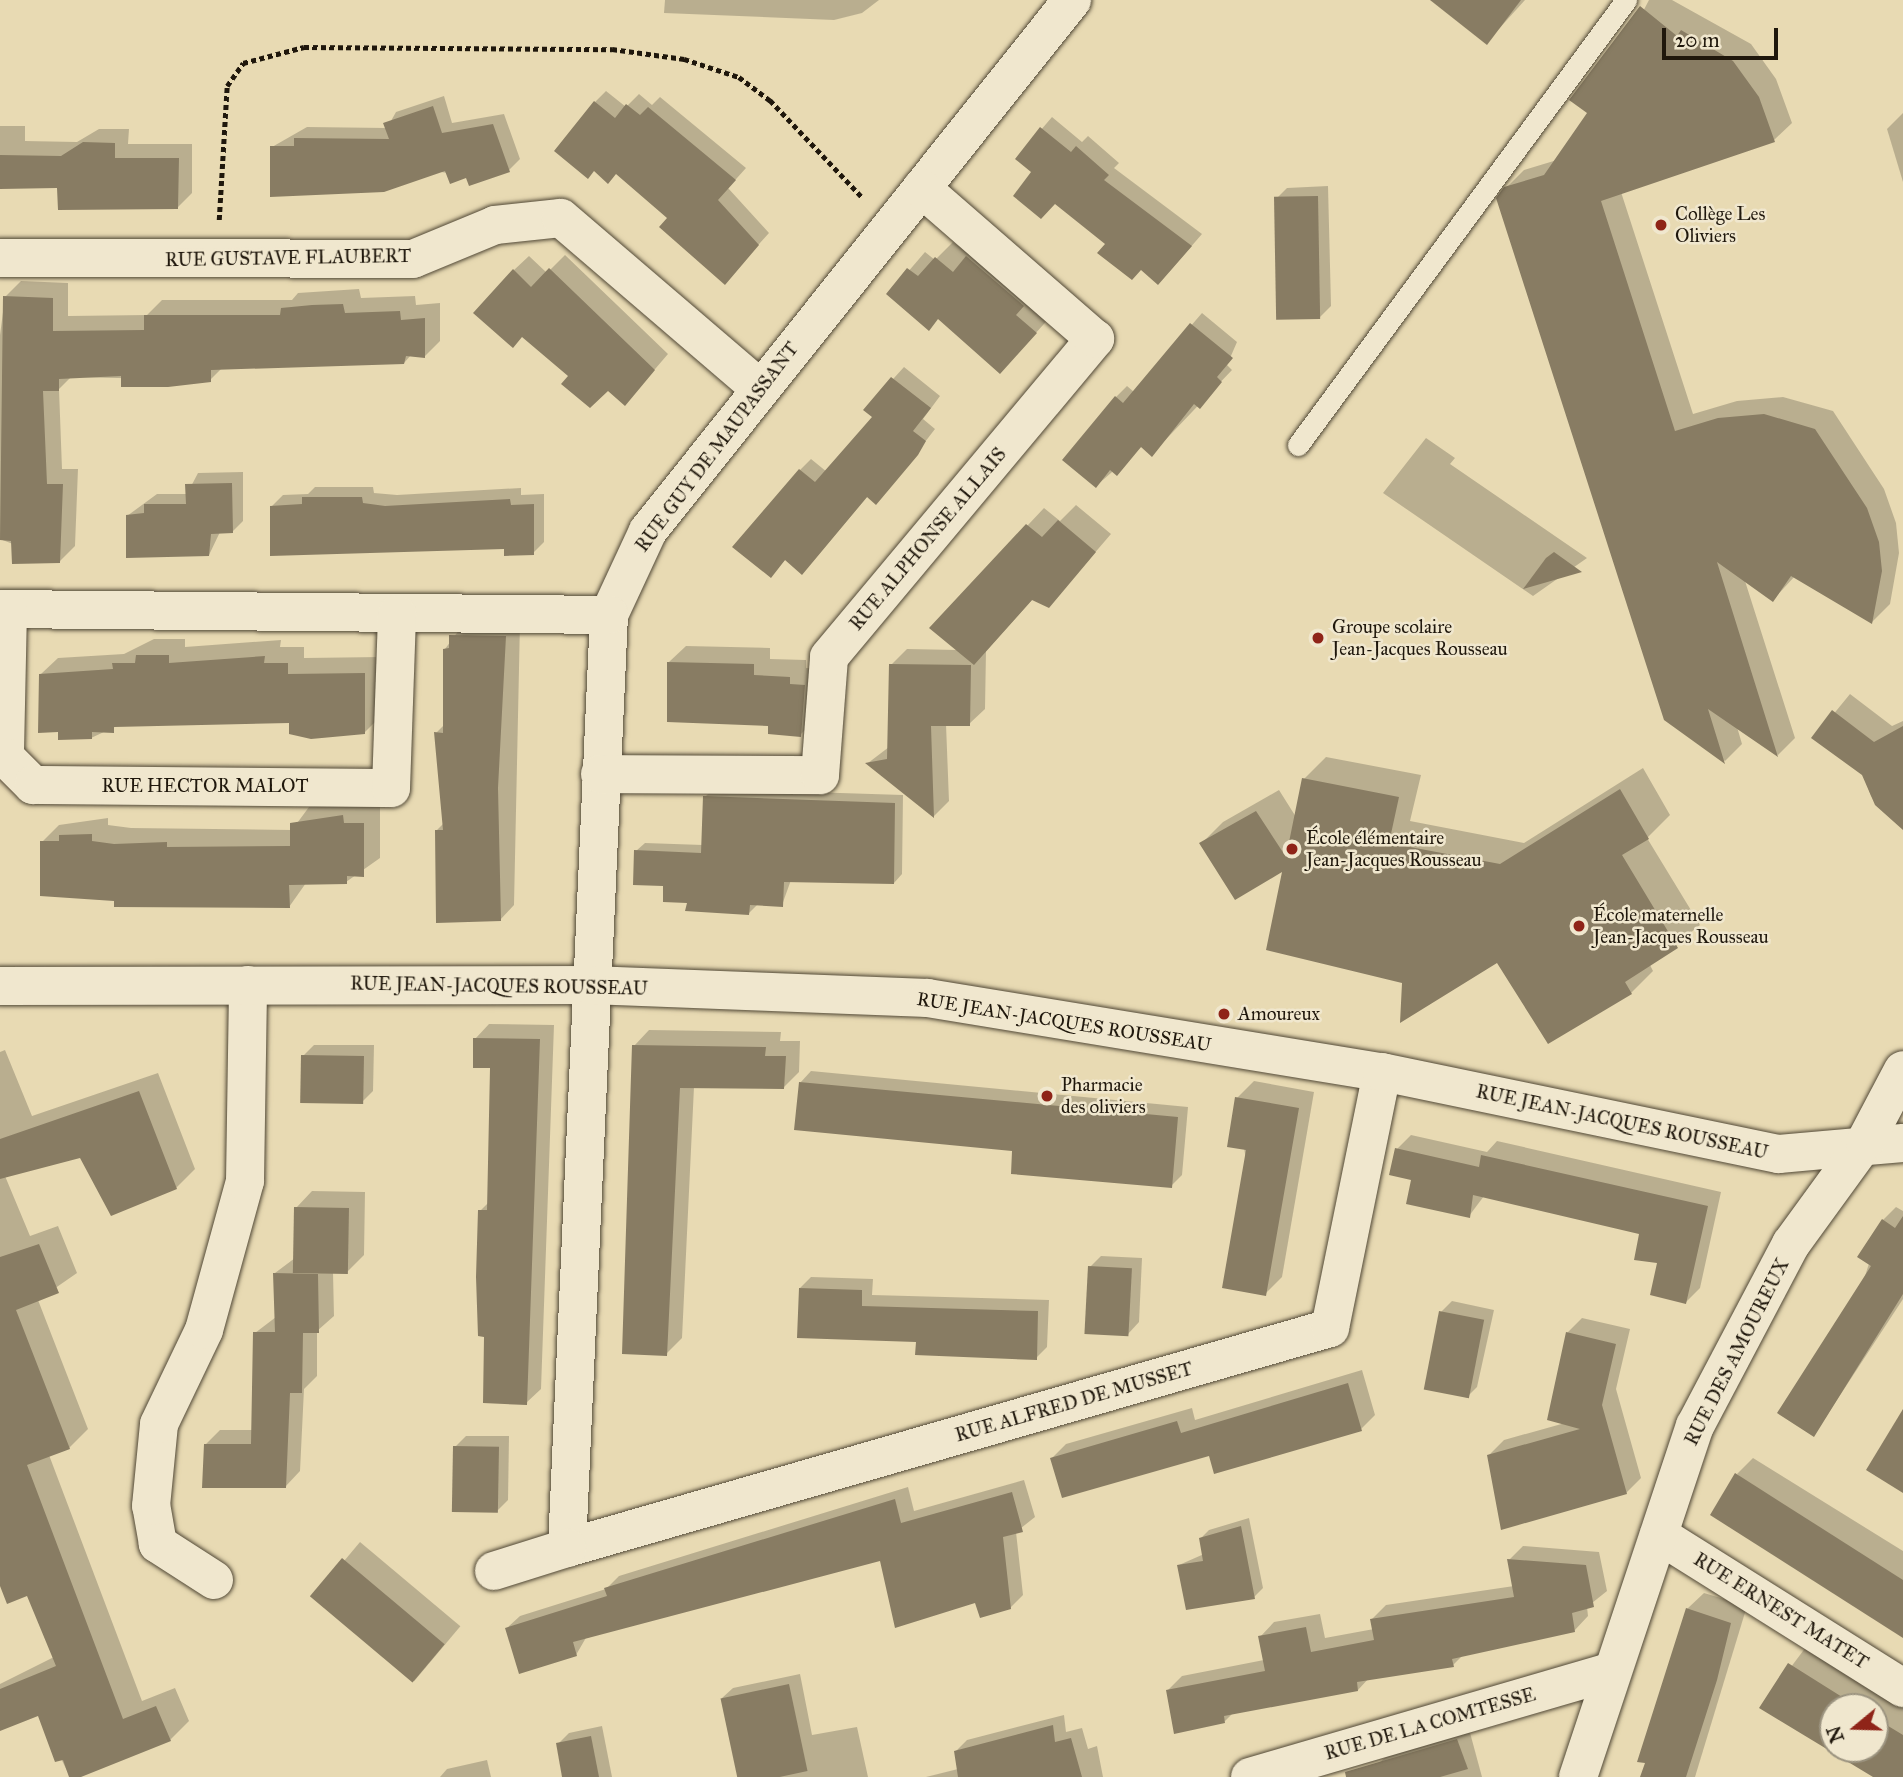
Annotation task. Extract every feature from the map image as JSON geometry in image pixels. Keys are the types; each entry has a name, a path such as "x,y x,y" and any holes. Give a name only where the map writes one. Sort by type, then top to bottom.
{"street":[{"name":"RUE GUY DE MAUPASSANT","path":"590,985 609,615 648,531 759,388 1072,0"},
{"name":"RUE ALPHONSE ALLAIS","path":"600,774 820,775 829,657 1095,339 921,188"},
{"name":"RUE GUSTAVE FLAUBERT","path":"0,258 413,259 495,225 561,218 759,388"},
{"path":"4,609 609,615"},
{"name":"RUE HECTOR MALOT","path":"4,609 5,757 33,785 391,788 397,614"},
{"path":"214,1580 158,1544 151,1506 159,1424 204,1331 245,1181 248,985"},
{"path":"567,1548 590,985"},
{"name":"RUE JEAN-JACQUES ROUSSEAU","path":"0,986 590,985 928,998 1381,1072 1779,1154 1865,1142 1903,1143"},
{"name":"RUE DES AMOUREUX","path":"1578,1777 1610,1672 1695,1426 1752,1311 1791,1244 1865,1142 1903,1070"},
{"name":"RUE ALFRED DE MUSSET","path":"494,1571 1330,1328 1381,1072"},
{"name":"RUE ERNEST MATET","path":"1659,1535 1903,1688"},
{"name":"RUE DE LA COMTESSE","path":"1251,1777 1610,1672"}],"lane":[{"path":"1298,445 1626,0"}],"path":[{"path":"219,260 227,86 243,63 304,47 612,49 684,59 738,78 770,100 890,227"}],"building":[{"path":"1430,0 1521,0 1487,45"},
{"path":"1640,6 1677,36 1681,30 1733,61 1759,97 1775,142 1601,201 1675,431 1718,418 1764,414 1815,429 1867,508 1879,542 1882,571 1872,624 1791,576 1773,602 1717,562 1778,757 1708,709 1725,764 1664,720 1496,198 1504,187 1544,175 1587,113 1569,100"},
{"path":"594,101 615,118 626,104 640,115 648,107 736,180 718,200 759,245 725,285 659,227 667,218 616,174 608,184 594,171 588,179 554,151"},
{"path":"433,106 442,133 493,124 510,172 469,186 466,178 450,184 445,171 384,192 270,197 270,146 294,146 294,138 389,139 383,123"},
{"path":"1040,127 1071,152 1076,146 1109,175 1104,180 1192,246 1158,285 1141,270 1132,280 1097,253 1105,244 1055,204 1041,219 1013,196 1031,172 1015,159"},
{"path":"83,142 115,143 115,158 179,158 178,209 58,210 57,188 0,189 0,155 61,156"},
{"path":"1318,196 1320,319 1276,320 1274,197"},
{"path":"966,256 1024,306 1016,315 1037,333 1000,374 938,319 929,331 886,294 907,268 918,276 935,257 953,272"},
{"path":"549,268 655,370 625,406 608,391 590,408 561,384 568,376 522,337 513,348 473,313 513,269 531,287"},
{"path":"3,296 53,298 53,331 144,330 144,315 280,315 281,308 312,305 343,304 345,313 400,311 401,320 425,318 425,358 406,356 404,364 211,370 211,382 168,387 121,387 121,376 59,379 59,391 43,391 47,484 63,484 60,563 12,564 11,541 0,540"},
{"path":"1190,323 1233,358 1217,377 1222,382 1200,409 1194,404 1152,457 1141,447 1117,476 1110,470 1096,488 1062,460 1115,396 1123,403"},
{"path":"891,377 931,408 913,431 926,441 918,455 876,505 867,497 802,575 785,560 771,578 732,547 799,469 815,482 872,417 863,410"},
{"path":"232,483 233,533 211,534 209,556 126,558 126,515 144,513 144,504 186,504 185,484"},
{"path":"302,497 362,497 363,503 385,506 510,499 511,505 534,504 534,555 504,556 504,549 270,556 270,506 302,504"},
{"path":"1058,520 1096,552 1049,608 1032,600 974,665 929,628 1026,524 1042,537"},
{"path":"1554,552 1582,572 1523,589 1546,558"},
{"path":"449,635 506,636 498,788 501,921 436,923 435,830 443,830 434,732 443,733 443,649 449,648"},
{"path":"136,655 169,655 169,663 265,656 264,663 288,663 288,674 365,673 365,734 311,739 289,734 289,723 114,727 114,733 92,732 92,739 58,740 58,732 38,733 39,674 113,669 112,663 135,663"},
{"path":"667,662 754,664 754,675 790,677 790,684 805,685 801,737 768,734 768,726 667,722"},
{"path":"889,664 971,665 970,726 931,726 934,818 865,763 887,759"},
{"path":"1832,710 1874,742 1903,726 1903,830 1875,805 1862,775 1811,738"},
{"path":"1302,778 1399,797 1389,843 1500,864 1620,789 1649,839 1622,855 1678,948 1625,982 1632,994 1548,1044 1497,963 1400,1023 1402,983 1266,950 1282,872 1235,900 1199,843 1256,811 1286,857"},
{"path":"703,796 895,803 894,884 784,882 783,907 750,905 749,915 685,911 687,903 663,902 663,886 633,885 634,850 701,853"},
{"path":"343,815 344,823 364,823 364,877 347,876 347,884 289,885 290,908 114,907 114,901 40,896 40,841 59,841 59,835 92,834 92,841 114,844 167,842 167,847 290,846 290,823"},
{"path":"473,1038 540,1039 527,1405 483,1403 484,1337 478,1336 476,1277 478,1210 487,1210 490,1068 473,1068"},
{"path":"632,1045 766,1047 765,1056 786,1056 784,1089 680,1088 667,1356 622,1354"},
{"path":"301,1055 364,1056 363,1104 300,1103"},
{"path":"799,1082 1178,1117 1172,1188 1011,1174 1012,1151 794,1130"},
{"path":"139,1091 177,1189 111,1216 80,1158 0,1179 0,1139"},
{"path":"1235,1097 1299,1108 1266,1296 1222,1288 1246,1150 1227,1147"},
{"path":"1395,1148 1479,1167 1481,1155 1708,1206 1686,1304 1650,1295 1657,1263 1634,1260 1639,1234 1473,1195 1470,1218 1406,1204 1411,1180 1389,1175"},
{"path":"294,1207 349,1208 348,1274 293,1273"},
{"path":"1903,1216 1903,1294 1814,1437 1777,1413 1871,1266 1857,1257 1882,1219 1895,1228"},
{"path":"39,1244 59,1293 16,1310 70,1449 27,1465 123,1719 156,1706 171,1741 81,1777 69,1777 63,1760 55,1762 38,1716 0,1731 0,1689 56,1666 27,1596 7,1604 0,1586 0,1257"},
{"path":"1088,1266 1132,1268 1128,1336 1084,1334"},
{"path":"273,1273 318,1274 319,1333 303,1333 302,1393 290,1393 286,1488 202,1488 204,1444 251,1444 253,1332 275,1332"},
{"path":"799,1288 862,1290 862,1306 1038,1311 1037,1360 915,1355 916,1342 797,1338"},
{"path":"1439,1311 1484,1320 1469,1398 1424,1390"},
{"path":"1566,1332 1616,1344 1602,1405 1627,1494 1501,1530 1487,1455 1580,1429 1547,1420"},
{"path":"1348,1383 1362,1431 1214,1474 1209,1456 1062,1498 1050,1458 1177,1421 1181,1433"},
{"path":"1903,1409 1903,1493 1866,1470"},
{"path":"453,1446 499,1447 498,1513 452,1512"},
{"path":"1735,1473 1903,1580 1903,1638 1710,1515"},
{"path":"1012,1492 1023,1532 1003,1537 1011,1609 980,1618 975,1603 895,1628 880,1561 573,1642 577,1656 519,1674 505,1628 607,1596 604,1588 895,1499 901,1523"},
{"path":"1241,1526 1255,1599 1186,1610 1177,1565 1203,1561 1199,1538"},
{"path":"342,1558 445,1644 413,1682 310,1596"},
{"path":"1507,1559 1586,1565 1594,1607 1572,1613 1575,1632 1452,1659 1454,1667 1357,1682 1358,1691 1224,1716 1225,1723 1174,1734 1166,1690 1265,1671 1258,1636 1306,1627 1311,1652 1374,1640 1370,1619 1514,1597"},
{"path":"1686,1608 1731,1623 1717,1680 1686,1777 1640,1777 1645,1763 1637,1762"},
{"path":"1788,1663 1836,1693 1819,1693 1819,1744 1759,1708"},
{"path":"789,1684 808,1771 780,1777 737,1777 721,1699"},
{"path":"1053,1725 1055,1742 1071,1738 1082,1777 958,1777 954,1751"},
{"path":"1889,1726 1903,1735 1903,1777 1873,1777 1850,1763 1889,1763"},
{"path":"591,1736 599,1777 562,1777 556,1743"},
{"path":"1457,1739 1468,1769 1440,1777 1346,1777 1345,1772"}],"place":[{"name":"Collège Les Oliviers","path":"1661,225"},
{"name":"Groupe scolaire Jean-Jacques Rousseau","path":"1318,638"},
{"name":"École élémentaire Jean-Jacques Rousseau","path":"1292,849"},
{"name":"École maternelle Jean-Jacques Rousseau","path":"1579,926"},
{"name":"Amoureux","path":"1224,1014"},
{"name":"Pharmacie des oliviers","path":"1047,1096"}]}
